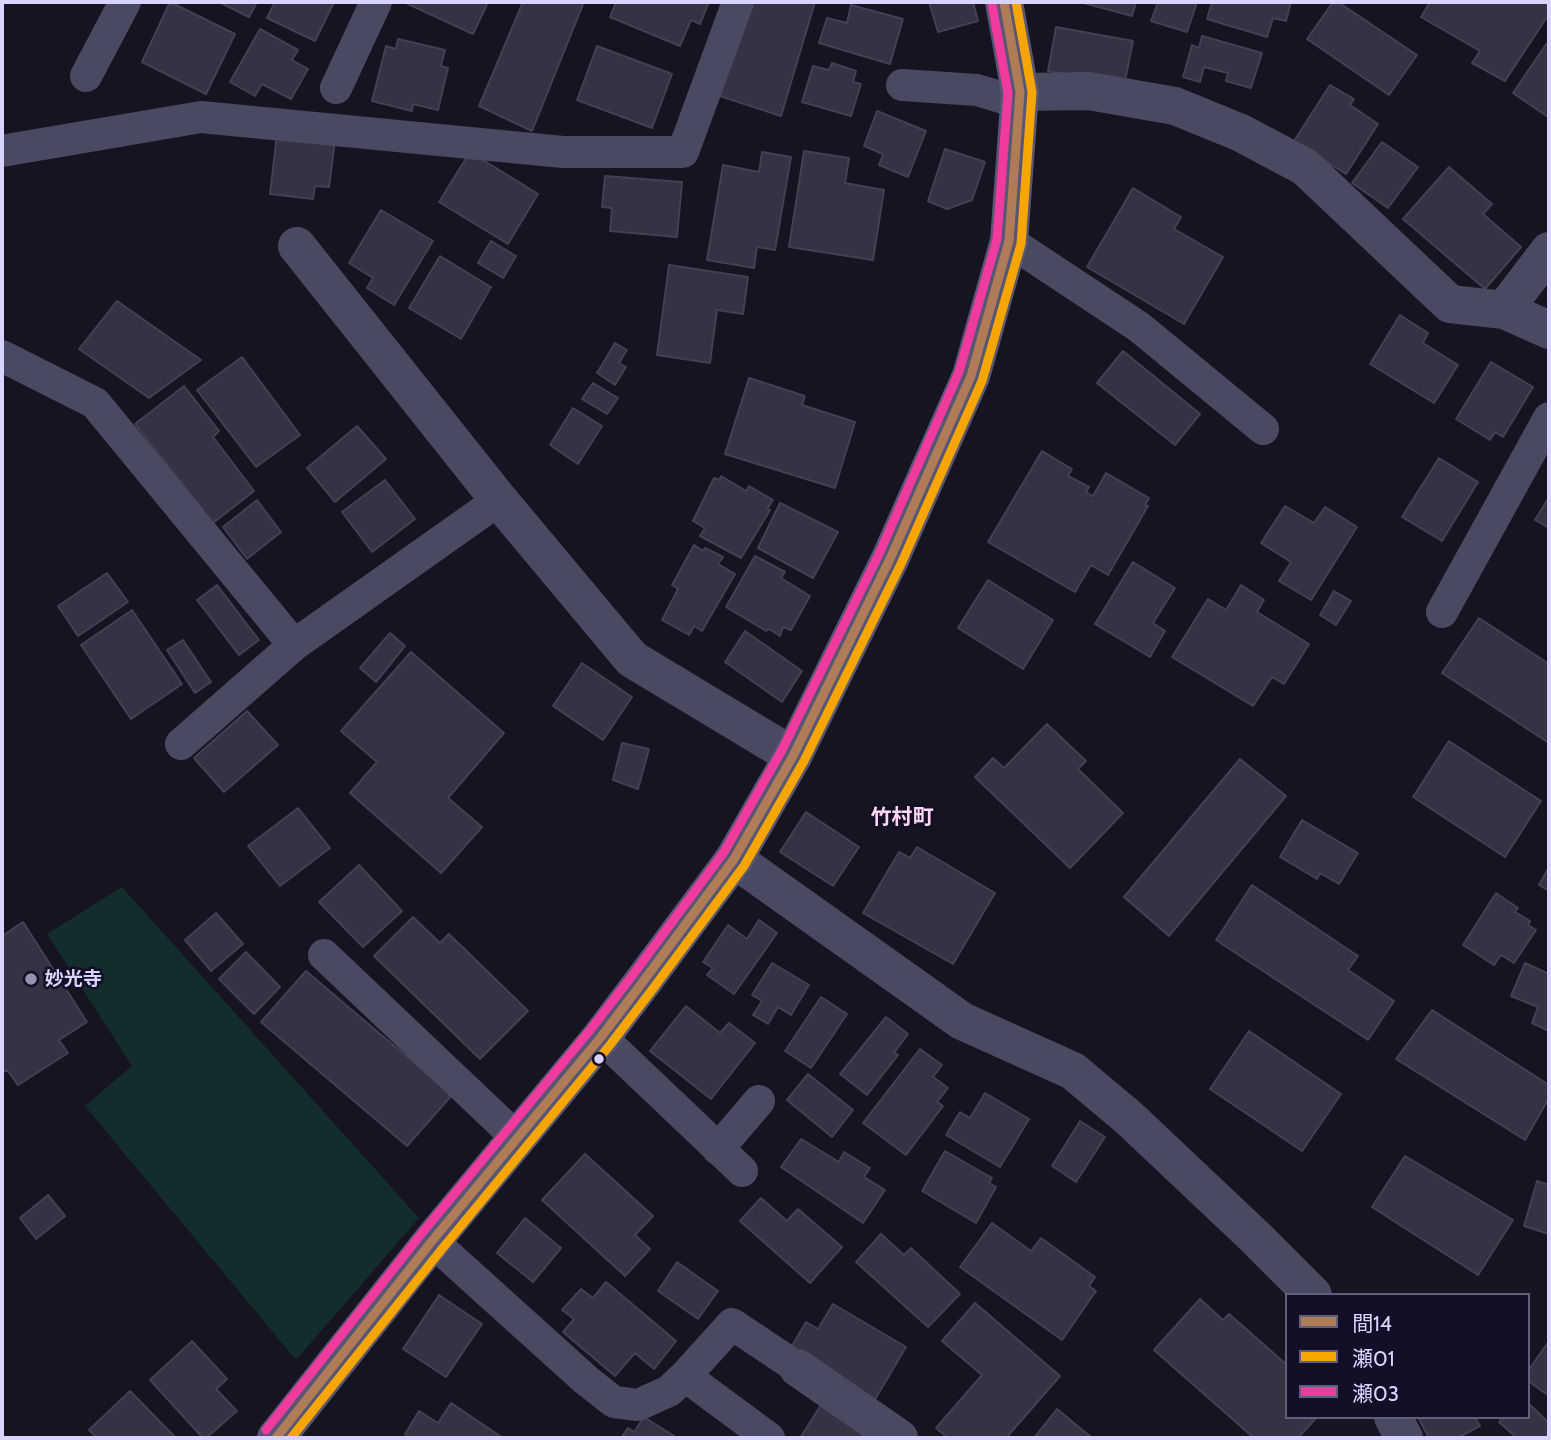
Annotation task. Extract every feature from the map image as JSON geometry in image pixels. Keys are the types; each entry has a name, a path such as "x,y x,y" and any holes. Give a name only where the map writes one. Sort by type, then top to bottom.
{"main road":[{"path":"276,1438 432,1241 601,1037 734,859 793,756 890,559 971,376 1009,241 1020,98 1004,2"}],"street":[{"path":"1020,98 1089,91 1175,106 1241,133 1305,167 1450,304 1504,310 1549,330"},
{"path":"297,246 499,500 632,659 793,756"},
{"path":"1504,310 1549,251"},
{"path":"734,859 962,1021 1073,1071 1129,1118 1311,1293"},
{"path":"798,1368 899,1438"},
{"path":"1394,1419 1404,1438"}],"lane":[{"path":"86,76 125,2"},
{"path":"336,88 376,2"},
{"path":"2,151 201,117 563,152 683,152 738,2"},
{"path":"902,85 977,90 1020,98"},
{"path":"1009,241 1139,327 1263,429"},
{"path":"2,356 95,403 293,645"},
{"path":"1442,612 1549,418"},
{"path":"181,744 293,645 499,500"},
{"path":"324,955 517,1138"},
{"path":"601,1037 742,1171"},
{"path":"718,1149 759,1101"},
{"path":"432,1241 614,1402 638,1405 669,1391 732,1324 798,1368"},
{"path":"685,1376 769,1438"}],"green space":[{"path":"122,887 419,1218 296,1360 85,1106 132,1066 47,934"}],"building":[{"path":"170,2 235,34 206,94 142,62"},
{"path":"219,2 257,2 249,17"},
{"path":"275,2 334,2 315,41 267,18"},
{"path":"408,2 488,2 473,34"},
{"path":"523,2 584,2 532,131 479,106"},
{"path":"616,2 709,2 700,24 691,20 680,46 610,17"},
{"path":"750,2 815,2 781,116 720,96"},
{"path":"929,2 973,2 978,21 938,32"},
{"path":"1080,2 1136,2 1132,16"},
{"path":"1158,2 1197,2 1187,32 1151,21"},
{"path":"1212,2 1291,2 1286,21 1273,18 1267,37 1207,19"},
{"path":"1333,2 1338,2 1417,55 1389,95 1307,39"},
{"path":"1430,2 1549,2 1549,14 1505,81 1472,63 1480,51 1421,17"},
{"path":"851,5 903,19 890,64 819,43 827,18 847,23"},
{"path":"1056,27 1133,41 1124,86 1048,71"},
{"path":"260,29 298,50 292,60 308,69 291,99 262,84 255,96 230,82"},
{"path":"1202,36 1262,53 1251,88 1226,81 1228,73 1204,67 1200,82 1183,77 1192,45 1199,48"},
{"path":"398,39 445,50 441,66 448,68 438,110 413,104 412,111 372,101 386,46 396,49"},
{"path":"1547,43 1549,44 1548,117 1513,93"},
{"path":"597,46 672,74 652,128 577,100"},
{"path":"832,63 856,71 853,82 861,84 851,116 802,102 813,66 829,70"},
{"path":"1330,85 1354,99 1350,105 1378,124 1346,174 1294,141"},
{"path":"877,111 926,131 908,177 879,165 883,154 864,146"},
{"path":"277,134 335,141 329,187 315,186 313,199 270,194"},
{"path":"1382,142 1418,167 1388,208 1352,183"},
{"path":"945,149 985,162 972,200 947,209 928,201"},
{"path":"804,151 849,158 845,183 884,190 873,260 789,247"},
{"path":"470,152 538,194 508,244 439,202"},
{"path":"762,152 791,157 775,250 757,247 754,268 707,260 723,165 759,172"},
{"path":"1449,167 1492,204 1483,214 1521,247 1485,289 1403,219"},
{"path":"605,176 682,182 677,237 610,231 612,208 602,207"},
{"path":"1133,188 1181,217 1174,229 1223,257 1184,324 1087,267"},
{"path":"381,210 433,241 394,305 367,288 373,278 349,263"},
{"path":"491,241 516,256 503,278 478,263"},
{"path":"440,256 491,287 461,339 409,308"},
{"path":"669,265 748,277 743,314 717,310 710,363 657,355"},
{"path":"117,301 201,360 149,398 79,349"},
{"path":"1400,315 1428,333 1423,343 1458,365 1434,403 1370,364"},
{"path":"615,343 627,350 619,363 626,367 615,385 597,373"},
{"path":"1123,351 1200,414 1175,445 1097,383"},
{"path":"242,357 300,435 256,467 197,390"},
{"path":"1491,362 1533,387 1503,437 1495,432 1490,440 1456,419"},
{"path":"749,378 805,396 802,405 855,422 835,488 725,454"},
{"path":"593,383 618,398 607,414 582,399"},
{"path":"184,386 219,431 213,437 254,491 213,523 135,424"},
{"path":"573,408 602,426 578,464 550,445"},
{"path":"357,426 386,459 335,502 307,468"},
{"path":"1042,451 1072,469 1068,476 1089,487 1086,492 1093,496 1106,473 1149,498 1145,505 1148,506 1108,575 1091,565 1075,592 988,542"},
{"path":"1439,458 1478,482 1442,541 1402,517"},
{"path":"721,476 746,491 749,486 773,500 767,509 770,510 741,558 700,536 705,528 693,521 714,478 720,480"},
{"path":"385,480 415,519 372,552 342,512"},
{"path":"1549,497 1549,528 1535,520"},
{"path":"257,500 281,532 247,559 223,527"},
{"path":"780,503 838,532 813,578 758,548"},
{"path":"1285,506 1314,523 1325,507 1357,527 1311,600 1279,581 1291,562 1261,543"},
{"path":"694,545 703,551 705,548 723,557 718,564 735,574 702,631 694,626 689,635 662,620 678,589 672,585"},
{"path":"755,556 785,572 781,578 810,596 791,630 783,627 780,636 769,629 766,631 726,607"},
{"path":"1133,562 1175,588 1153,623 1165,631 1150,657 1095,624"},
{"path":"107,573 128,602 78,636 58,606"},
{"path":"988,580 1053,620 1023,669 958,628"},
{"path":"217,585 259,640 239,655 197,600"},
{"path":"1241,585 1264,600 1257,612 1309,644 1284,684 1272,677 1253,706 1172,657 1208,599 1226,610"},
{"path":"1334,591 1351,601 1336,625 1320,615"},
{"path":"132,610 182,684 131,719 81,645"},
{"path":"1479,618 1549,664 1549,743 1442,673"},
{"path":"745,631 802,671 782,702 725,662"},
{"path":"390,633 405,646 376,682 360,668"},
{"path":"183,640 211,682 195,693 167,650"},
{"path":"411,652 504,733 448,798 482,827 441,873 350,793 377,762 341,731"},
{"path":"582,663 632,697 603,740 553,706"},
{"path":"247,711 278,745 224,792 194,758"},
{"path":"1047,724 1086,761 1078,769 1123,813 1070,868 975,777 993,758 1004,768"},
{"path":"1449,741 1541,801 1505,857 1413,797"},
{"path":"622,743 649,749 638,789 613,780"},
{"path":"1240,759 1286,796 1169,936 1124,897"},
{"path":"298,808 330,848 280,886 248,846"},
{"path":"806,812 859,847 833,886 780,852"},
{"path":"1302,820 1358,853 1339,884 1320,873 1317,879 1280,857"},
{"path":"917,847 995,893 953,964 863,913 899,852 910,858"},
{"path":"359,865 402,911 363,947 319,902"},
{"path":"1549,867 1549,891 1539,885"},
{"path":"1252,885 1358,956 1348,970 1394,1001 1368,1040 1216,940"},
{"path":"1496,893 1518,908 1515,912 1530,921 1528,925 1536,930 1514,963 1501,955 1494,965 1463,945"},
{"path":"216,913 243,944 211,971 185,940"},
{"path":"413,917 440,943 449,934 528,1011 480,1059 374,956"},
{"path":"759,920 777,933 734,994 707,975 713,968 703,962 728,925 747,939"},
{"name":"妙光寺","path":"23,922 87,1022 59,1040 68,1053 18,1085 7,1070 2,1073 2,936"},
{"path":"246,952 280,987 254,1014 219,979"},
{"path":"772,963 809,985 791,1015 778,1007 768,1024 753,1015 762,1001 752,995"},
{"path":"1525,963 1549,974 1549,1031 1532,1023 1538,1007 1511,996"},
{"path":"306,971 452,1095 407,1146 261,1022"},
{"path":"821,997 847,1014 811,1068 785,1051"},
{"path":"686,1006 720,1033 729,1023 755,1043 711,1099 650,1051"},
{"path":"1432,1010 1549,1085 1549,1098 1525,1140 1396,1059"},
{"path":"886,1017 908,1034 894,1053 898,1055 867,1095 840,1074"},
{"path":"1249,1031 1341,1094 1302,1151 1210,1089"},
{"path":"920,1049 942,1065 933,1077 948,1088 937,1102 943,1106 906,1155 863,1123"},
{"path":"808,1074 853,1110 832,1137 787,1100"},
{"path":"985,1093 1029,1119 1000,1167 946,1135 960,1112 970,1118"},
{"path":"1080,1121 1105,1137 1076,1182 1052,1166"},
{"path":"801,1139 839,1162 844,1152 870,1168 864,1177 885,1190 863,1223 781,1167"},
{"path":"945,1151 992,1178 989,1183 996,1187 976,1223 922,1191"},
{"path":"585,1154 653,1216 635,1235 650,1249 625,1276 542,1200"},
{"path":"1405,1156 1513,1220 1478,1275 1372,1207"},
{"path":"1537,1181 1549,1185 1549,1234 1524,1226"},
{"path":"48,1195 65,1216 36,1239 20,1218"},
{"path":"761,1198 787,1221 798,1209 842,1247 810,1283 740,1221"},
{"path":"525,1218 561,1248 533,1282 497,1253"},
{"path":"992,1223 1031,1251 1041,1238 1095,1277 1089,1286 1096,1291 1062,1340 960,1267"},
{"path":"881,1234 904,1255 911,1248 960,1294 928,1327 856,1262"},
{"path":"677,1262 718,1291 698,1319 658,1291"},
{"path":"606,1282 676,1341 654,1369 635,1353 615,1376 563,1332 574,1319 562,1310 581,1289 593,1298"},
{"path":"439,1295 482,1324 446,1377 403,1349"},
{"path":"1200,1299 1223,1320 1229,1314 1285,1363 1285,1419 1315,1419 1298,1438 1254,1438 1154,1350"},
{"path":"975,1303 1060,1376 1006,1438 948,1438 936,1428 982,1375 942,1341"},
{"path":"833,1304 906,1347 873,1403 789,1351 806,1322 818,1329"},
{"path":"192,1341 227,1379 216,1389 237,1411 206,1438 203,1438 150,1380"},
{"path":"1549,1341 1549,1396 1530,1382 1530,1368"},
{"path":"130,1391 176,1438 97,1438 89,1430"},
{"path":"451,1403 503,1438 411,1438 405,1434 419,1411 438,1423"},
{"path":"821,1405 873,1438 800,1438"},
{"path":"1530,1405 1549,1423 1549,1438 1517,1438 1499,1422 1501,1419 1530,1419"},
{"path":"1057,1409 1092,1438 1034,1438"},
{"path":"644,1417 677,1438 621,1438 628,1428 634,1432"},
{"path":"1419,1419 1476,1419 1480,1426 1457,1438 1429,1438"}],"transit line":[{"name":"間14","path":"276,1438 642,983 734,859 793,756 890,559 971,376 1009,241 1020,92 1004,2"},
{"name":"瀬01","path":"291,1438 652,990 744,866 804,761 901,564 982,381 1021,244 1032,92 1016,2"},
{"name":"瀬03","path":"266,1430 422,1233 632,976 724,852 782,750 879,554 959,372 997,239 1008,93 992,4"}],"place":[{"name":"妙光寺","path":"31,979"}],"district":[{"name":"竹村町","path":"902,818"}]}
